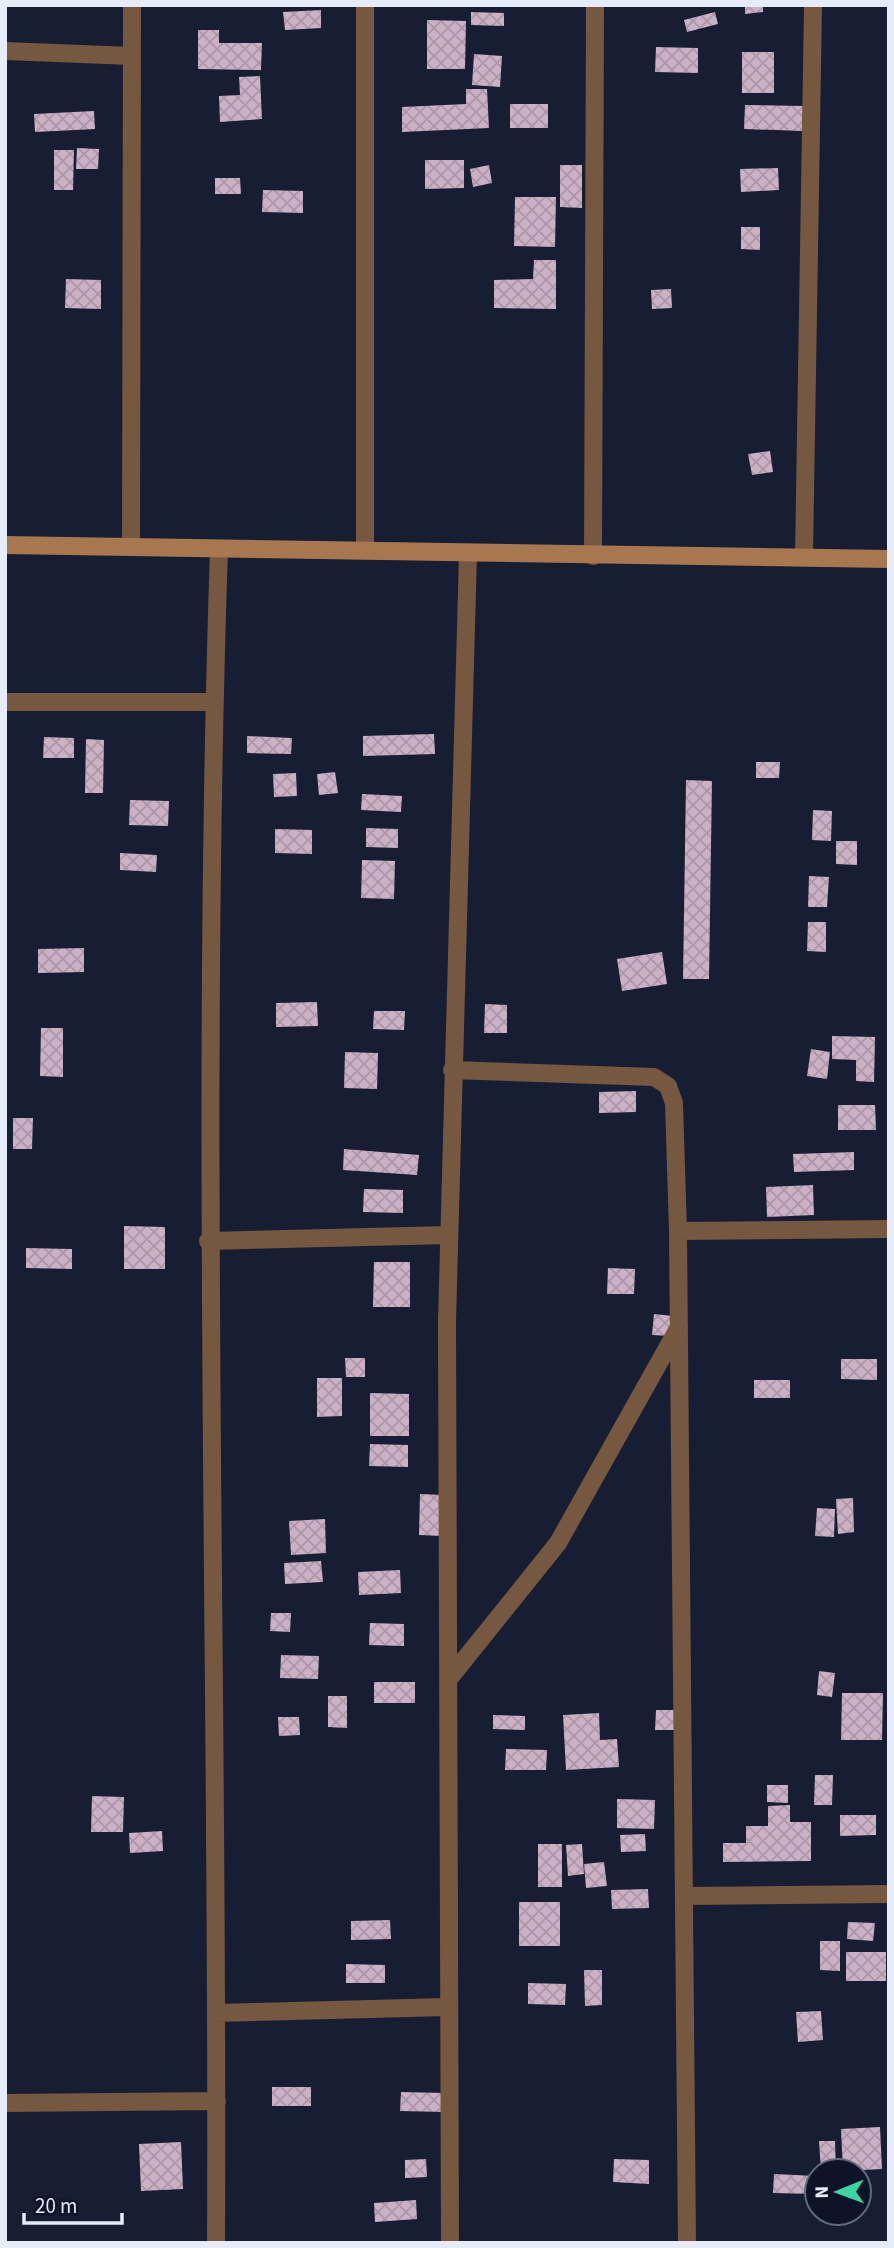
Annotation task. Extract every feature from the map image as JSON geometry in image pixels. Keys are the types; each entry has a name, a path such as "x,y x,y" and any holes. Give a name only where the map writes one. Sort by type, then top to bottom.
{"street":[{"path":"131,547 132,5"},
{"path":"365,5 365,550"},
{"path":"593,556 595,5"},
{"path":"804,556 813,5"},
{"path":"5,51 132,55"},
{"path":"5,545 889,559"},
{"path":"216,2243 217,2101 208,1241 214,702 219,549"},
{"path":"450,2243 447,2007 449,1235 468,554"},
{"path":"5,702 214,702"},
{"path":"452,1070 654,1077 668,1086 674,1103 678,1231 687,2243"},
{"path":"678,1231 889,1230"},
{"path":"208,1241 449,1235"},
{"path":"447,1680 558,1543 679,1327"},
{"path":"685,1896 889,1894"},
{"path":"216,2013 447,2007"},
{"path":"5,2103 217,2101"}],"building":[{"path":"745,5 763,5 763,12 745,14"},
{"path":"321,10 321,28 285,30 283,12"},
{"path":"471,12 504,13 504,26 471,25"},
{"path":"715,12 718,24 687,32 684,20"},
{"path":"427,20 466,21 465,69 427,69"},
{"path":"198,30 219,30 219,43 262,43 261,70 198,69"},
{"path":"656,47 698,48 698,73 655,72"},
{"path":"742,52 774,52 774,93 742,93"},
{"path":"474,54 502,56 500,87 472,85"},
{"path":"260,76 262,119 220,122 219,96 240,95 239,77"},
{"path":"466,89 487,89 489,128 402,132 402,107 466,104"},
{"path":"510,104 548,104 548,128 510,128"},
{"path":"745,105 803,106 802,131 744,129"},
{"path":"94,111 95,129 35,132 34,114"},
{"path":"77,148 99,149 98,169 76,169"},
{"path":"54,150 74,150 73,190 54,190"},
{"path":"425,160 464,160 464,188 425,189"},
{"path":"489,165 492,183 473,187 470,169"},
{"path":"560,165 582,165 582,208 560,207"},
{"path":"778,168 779,190 741,192 740,169"},
{"path":"215,178 240,178 241,194 215,194"},
{"path":"263,190 303,191 303,213 262,212"},
{"path":"515,197 556,197 555,247 514,246"},
{"path":"741,227 760,227 760,250 741,249"},
{"path":"534,260 556,260 556,309 494,308 494,280 533,279"},
{"path":"66,279 101,280 101,309 65,308"},
{"path":"671,289 672,308 652,309 651,290"},
{"path":"770,451 773,472 752,475 748,454"},
{"path":"434,734 435,754 363,756 363,736"},
{"path":"247,736 292,738 291,754 247,753"},
{"path":"44,737 74,738 74,758 43,758"},
{"path":"86,739 104,740 103,793 85,793"},
{"path":"756,762 780,762 779,778 756,778"},
{"path":"335,772 338,793 319,795 317,774"},
{"path":"296,773 297,796 274,797 273,774"},
{"path":"686,780 712,781 709,979 683,979"},
{"path":"362,794 402,796 401,812 361,810"},
{"path":"130,800 169,801 168,826 129,825"},
{"path":"813,810 832,811 831,841 812,840"},
{"path":"366,828 398,829 398,848 366,847"},
{"path":"275,829 312,830 312,854 275,853"},
{"path":"836,841 857,841 857,865 836,864"},
{"path":"120,853 157,855 156,872 120,870"},
{"path":"362,860 395,861 394,899 361,898"},
{"path":"809,876 829,877 827,907 808,907"},
{"path":"808,922 826,922 826,952 807,951"},
{"path":"84,948 84,972 38,973 38,949"},
{"path":"662,952 667,984 622,991 617,959"},
{"path":"317,1002 318,1026 276,1027 276,1003"},
{"path":"485,1004 507,1005 507,1033 484,1033"},
{"path":"374,1011 405,1011 404,1030 373,1029"},
{"path":"41,1028 63,1028 63,1077 40,1076"},
{"path":"832,1036 875,1037 874,1082 856,1081 856,1060 832,1059"},
{"path":"811,1049 830,1052 827,1079 807,1076"},
{"path":"345,1052 378,1053 377,1089 344,1088"},
{"path":"636,1091 636,1112 599,1113 599,1092"},
{"path":"838,1105 875,1105 876,1130 838,1130"},
{"path":"13,1118 33,1118 32,1149 13,1149"},
{"path":"344,1149 419,1155 417,1175 343,1170"},
{"path":"854,1152 854,1170 794,1172 793,1154"},
{"path":"813,1185 814,1215 767,1217 766,1187"},
{"path":"364,1189 403,1190 403,1213 363,1212"},
{"path":"124,1226 165,1227 165,1269 124,1269"},
{"path":"26,1248 72,1249 72,1269 26,1268"},
{"path":"374,1262 410,1262 410,1307 373,1307"},
{"path":"608,1268 635,1269 634,1294 607,1294"},
{"path":"654,1314 673,1316 672,1336 652,1335"},
{"path":"345,1358 365,1358 365,1377 346,1377"},
{"path":"841,1359 877,1359 877,1380 841,1379"},
{"path":"317,1378 342,1378 342,1416 317,1417"},
{"path":"754,1380 790,1380 790,1398 754,1398"},
{"path":"370,1393 409,1394 409,1436 370,1436"},
{"path":"370,1444 408,1445 408,1467 369,1466"},
{"path":"420,1494 443,1495 442,1536 419,1535"},
{"path":"853,1498 854,1532 838,1534 836,1499"},
{"path":"817,1508 835,1509 834,1537 815,1536"},
{"path":"325,1519 326,1553 291,1555 289,1521"},
{"path":"321,1561 323,1582 285,1584 284,1563"},
{"path":"400,1570 401,1593 359,1595 358,1572"},
{"path":"271,1613 291,1613 290,1632 270,1631"},
{"path":"370,1623 404,1624 404,1646 369,1645"},
{"path":"281,1655 319,1656 318,1679 280,1678"},
{"path":"819,1671 835,1673 832,1697 817,1695"},
{"path":"374,1682 415,1682 415,1703 374,1703"},
{"path":"842,1693 883,1693 882,1740 841,1740"},
{"path":"328,1696 347,1696 347,1728 328,1727"},
{"path":"656,1710 676,1710 676,1730 655,1730"},
{"path":"599,1713 600,1740 617,1739 619,1767 566,1770 563,1715"},
{"path":"493,1715 525,1716 525,1730 493,1729"},
{"path":"278,1717 299,1717 300,1735 279,1736"},
{"path":"506,1749 547,1750 546,1770 505,1770"},
{"path":"815,1775 833,1775 832,1805 814,1805"},
{"path":"767,1785 788,1785 788,1803 767,1802"},
{"path":"92,1796 124,1797 123,1832 91,1832"},
{"path":"617,1799 655,1800 654,1829 617,1828"},
{"path":"790,1805 790,1822 811,1822 811,1861 723,1862 723,1843 746,1843 746,1826 768,1826 768,1806"},
{"path":"840,1815 876,1815 876,1835 840,1836"},
{"path":"162,1831 163,1851 130,1853 129,1833"},
{"path":"645,1834 646,1851 621,1852 620,1835"},
{"path":"538,1844 562,1844 562,1887 538,1887"},
{"path":"582,1844 584,1874 568,1876 566,1845"},
{"path":"604,1862 607,1886 586,1888 584,1864"},
{"path":"648,1889 649,1908 612,1909 611,1890"},
{"path":"519,1902 560,1902 560,1946 519,1946"},
{"path":"390,1920 391,1939 351,1940 351,1921"},
{"path":"848,1922 875,1923 873,1941 847,1939"},
{"path":"820,1941 840,1941 840,1971 820,1970"},
{"path":"846,1952 886,1952 886,1981 846,1981"},
{"path":"346,1964 385,1965 385,1983 346,1983"},
{"path":"584,1970 602,1970 602,2005 585,2006"},
{"path":"528,1983 566,1984 565,2005 528,2004"},
{"path":"821,2011 823,2040 798,2042 796,2012"},
{"path":"272,2087 311,2087 311,2106 272,2106"},
{"path":"401,2092 444,2093 444,2112 400,2111"},
{"path":"880,2127 882,2169 873,2169 873,2157 842,2157 841,2129"},
{"path":"819,2141 835,2141 836,2157 820,2157"},
{"path":"181,2142 183,2189 141,2191 139,2144"},
{"path":"426,2159 427,2177 405,2178 405,2160"},
{"path":"614,2159 649,2160 649,2184 613,2182"},
{"path":"774,2174 803,2175 803,2194 773,2193"},
{"path":"416,2200 417,2219 375,2222 374,2203"}]}
